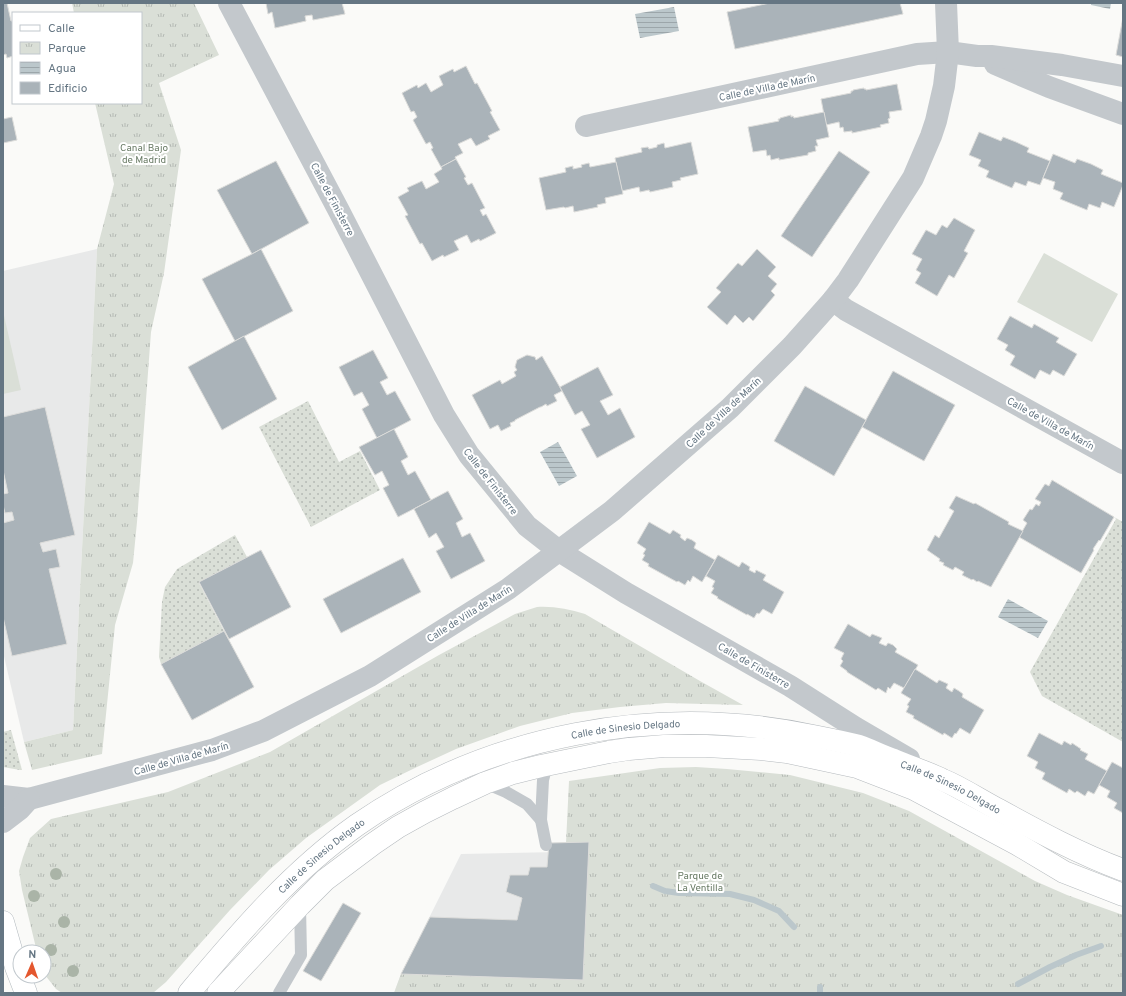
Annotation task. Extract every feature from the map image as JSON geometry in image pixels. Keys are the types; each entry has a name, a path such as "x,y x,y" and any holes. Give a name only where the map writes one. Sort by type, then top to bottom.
{"main road":[{"name":"Calle de Sinesio Delgado","path":"188,993 241,931 299,872 340,838 397,800 445,776 487,759 537,742 573,734 644,724 678,722 739,724 791,731 860,747 944,780 1096,860 1123,870"},
{"name":"Calle de Sinesio Delgado","path":"218,993 325,880 398,827 424,812 485,783 513,773 547,764 629,749 664,746 706,746 761,749 787,752 857,768 914,789 1017,844 1064,872 1123,895"},
{"path":"3,922 16,967 26,993"}],"street":[{"name":"Calle de Finisterre","path":"229,3 340,211 444,415 469,455 527,526 559,551 626,593 790,686 856,728 944,780"},
{"name":"Calle de Villa de Marín","path":"3,796 28,799 212,750 263,731 370,676 508,589 612,511 730,408 792,346 833,300 848,280 913,178 931,136 944,86 948,52 946,3"},
{"name":"Calle de Villa de Marín","path":"586,126 917,54 948,52 977,56 991,56 1062,65 1123,76"},
{"name":"Calle de Villa de Marín","path":"977,56 1049,87 1123,114"},
{"name":"Calle de Villa de Marín","path":"833,300 846,310 1123,463"},
{"path":"3,822 20,809 28,799"}],"lane":[{"path":"1049,87 1048,76 1051,66 1062,65"},
{"path":"546,845 541,820 543,780 547,764"},
{"path":"485,783 506,792 527,804 541,820"},
{"path":"280,993 301,955 300,905"}],"shaded area":[{"path":"97,249 73,730 24,742 3,652 3,271"},
{"path":"609,851 607,993 394,993 401,974 461,854"}],"green space":[{"name":"Canal Bajo de Madrid","path":"72,3 194,3 219,55 159,83 181,150 164,273 151,332 133,563 115,625 102,754 32,770 24,742 73,730 97,249 114,184 95,104 142,104 142,12 74,12"},
{"path":"1044,253 1118,294 1092,342 1017,302"},
{"path":"3,311 21,390 3,394"},
{"path":"308,401 339,462 360,451 380,490 311,527 259,427"},
{"path":"1114,517 1123,522 1123,742 1042,696 1030,672 1116,519"},
{"path":"235,535 247,557 199,583 224,631 161,664 159,657 162,602 165,587 177,569"},
{"path":"537,607 549,607 561,608 585,614 743,705 666,703 572,713 520,726 456,749 380,785 306,838 269,870 230,910 166,982 153,993 62,993 56,989 52,984 52,944 35,944 19,871 30,838 51,819 168,792 270,752 439,655 515,614"},
{"path":"11,730 22,770 3,767 3,732"},
{"name":"Parque de La Ventilla","path":"696,767 790,775 863,793 909,811 1035,881 1067,895 1123,915 1123,993 394,993 401,974 583,980 589,842 566,843 569,781 660,768"}],"water":[{"path":"1091,3 1111,3 1110,9 1091,5"},
{"path":"674,7 679,31 640,38 635,14"},
{"path":"558,442 577,476 559,486 540,452"},
{"path":"1008,599 1048,621 1038,638 998,617"}],"building":[{"path":"3,3 7,3 12,21 12,56 7,58 6,54 3,55"},
{"path":"266,3 342,3 345,14 313,20 312,15 305,16 306,21 275,28 272,12 268,14"},
{"path":"770,3 900,3 903,14 735,49 727,12"},
{"path":"1123,17 1123,57 1116,55"},
{"path":"466,66 475,84 477,83 492,111 490,112 500,130 488,136 490,139 476,146 471,138 458,144 463,153 455,157 456,159 441,167 431,149 433,148 430,142 426,144 413,120 417,117 414,111 411,112 402,93 417,85 418,88 426,83 431,92 443,85 439,76 453,69 454,72"},
{"path":"897,84 902,110 889,112 889,123 880,125 881,127 852,133 852,131 844,132 843,127 840,128 839,122 826,125 821,99 851,93 853,90 864,88 866,90"},
{"path":"824,112 829,137 816,140 818,146 815,146 816,151 808,153 808,155 779,160 779,158 771,160 770,155 767,156 766,150 753,152 748,127 779,121 778,119 780,118 791,115 791,117 793,116 794,118"},
{"path":"12,117 17,140 3,143 3,119"},
{"path":"979,132 1001,141 1003,137 1016,142 1029,148 1027,152 1050,161 1040,185 1028,181 1026,186 1015,182 1012,188 986,177 989,171 978,166 981,160 969,155"},
{"path":"691,142 698,174 680,178 681,180 672,182 673,187 650,192 649,190 640,192 639,187 622,191 615,158 642,152 641,148 648,147 649,149 664,143 665,148"},
{"path":"839,151 870,172 812,257 781,236"},
{"path":"1053,154 1075,163 1077,159 1091,164 1103,170 1101,174 1123,183 1114,207 1102,202 1100,208 1089,204 1087,210 1060,199 1063,193 1053,189 1055,182 1043,178"},
{"path":"456,159 466,177 464,178 468,185 472,183 485,208 480,210 483,216 486,214 496,233 480,241 479,239 471,243 467,235 454,241 459,250 444,257 443,255 432,261 422,243 420,244 405,216 408,215 398,197 409,191 407,188 422,181 426,189 439,182 434,174 442,169 441,167"},
{"path":"276,161 309,223 252,254 217,190"},
{"path":"616,162 623,194 605,198 606,203 597,205 598,207 574,212 573,206 546,210 539,178 566,172 565,168 573,166 573,169 582,167 581,165 589,163 590,167"},
{"path":"954,218 975,230 964,251 968,253 954,278 949,275 937,296 915,283 921,273 916,270 922,259 912,254 926,230 936,235 942,225 947,228"},
{"path":"261,249 293,311 235,341 202,279"},
{"path":"757,249 776,267 768,276 777,284 771,291 775,295 753,321 749,317 743,323 735,315 727,325 707,307 721,292 716,288 738,263 742,266"},
{"path":"1010,316 1032,328 1034,324 1059,338 1056,342 1077,354 1064,376 1053,370 1050,375 1040,370 1035,379 1010,365 1015,356 1005,350 1008,345 997,339"},
{"path":"244,336 277,399 222,430 188,367"},
{"path":"373,350 388,378 380,382 387,395 395,391 411,420 377,438 362,409 369,405 362,392 354,396 339,367"},
{"path":"527,355 535,357 536,360 542,356 562,391 554,395 557,401 547,406 546,404 515,420 510,423 511,426 501,431 498,425 490,429 472,395 500,380 502,384 516,376 514,372 517,370 515,367 517,360"},
{"path":"598,367 613,395 600,401 608,415 620,408 635,437 597,458 581,429 590,425 582,411 575,415 560,387"},
{"path":"893,371 955,405 924,461 862,427"},
{"path":"805,386 866,420 834,476 774,441"},
{"path":"45,407 75,535 40,543 43,552 56,549 60,567 49,569 67,644 12,656 3,617 3,523 14,520 12,512 5,513 3,505 3,494 8,493 3,470 3,417"},
{"path":"394,429 408,457 401,461 408,475 415,471 431,500 398,517 383,488 389,485 382,471 375,475 359,447"},
{"path":"1052,480 1114,517 1100,541 1099,540 1093,549 1094,550 1081,573 1019,537 1027,523 1023,520 1030,509 1032,510 1036,504 1039,506 1041,502 1035,499 1045,484 1049,486"},
{"path":"448,491 463,519 456,523 462,537 470,533 485,561 451,579 436,551 444,547 436,533 429,538 414,509"},
{"path":"956,496 974,504 975,503 1009,522 1008,524 1023,531 991,587 962,575 964,572 955,567 953,570 943,565 944,563 939,561 940,559 927,550 935,535 939,538 954,511 949,508"},
{"path":"649,522 670,534 673,530 681,535 680,537 685,541 687,538 692,540 696,543 694,548 715,560 702,582 693,576 690,582 688,580 685,585 648,566 649,564 642,560 646,549 637,543"},
{"path":"261,550 291,607 229,639 199,582"},
{"path":"718,555 739,567 742,562 750,567 749,570 755,573 756,570 766,575 763,580 784,592 772,614 763,609 759,614 757,613 754,618 717,598 718,597 711,593 714,588 712,587 715,581 706,576"},
{"path":"403,558 421,592 341,633 323,599"},
{"path":"848,624 870,637 872,634 882,638 879,643 886,646 888,643 893,645 897,649 895,652 918,665 904,688 894,683 890,689 888,687 886,693 878,688 876,690 840,666 843,661 841,659 844,653 834,648"},
{"path":"224,631 254,687 192,720 161,664"},
{"path":"915,669 937,683 939,680 948,684 946,688 952,692 954,688 963,694 962,697 984,710 970,734 960,728 952,738 944,733 943,735 913,718 914,716 906,712 909,706 907,705 911,699 901,693"},
{"path":"1039,733 1062,745 1064,741 1071,745 1072,743 1081,749 1080,750 1088,754 1085,759 1107,771 1094,794 1088,791 1085,796 1077,791 1075,793 1069,789 1067,793 1042,779 1045,773 1035,768 1038,762 1027,756"},
{"path":"1112,762 1123,768 1123,813 1114,808 1117,803 1107,797 1110,791 1099,785"},
{"path":"589,842 583,980 401,974 430,917 517,920 522,898 506,892 510,875 528,875 530,867 547,867 549,843"},
{"path":"343,903 361,913 321,981 303,971"}],"waterway":[{"path":"653,886 665,891 679,893 730,894 754,900 779,911 794,927"},
{"path":"1018,984 1076,955 1101,946"},
{"path":"820,987 820,993"}]}
